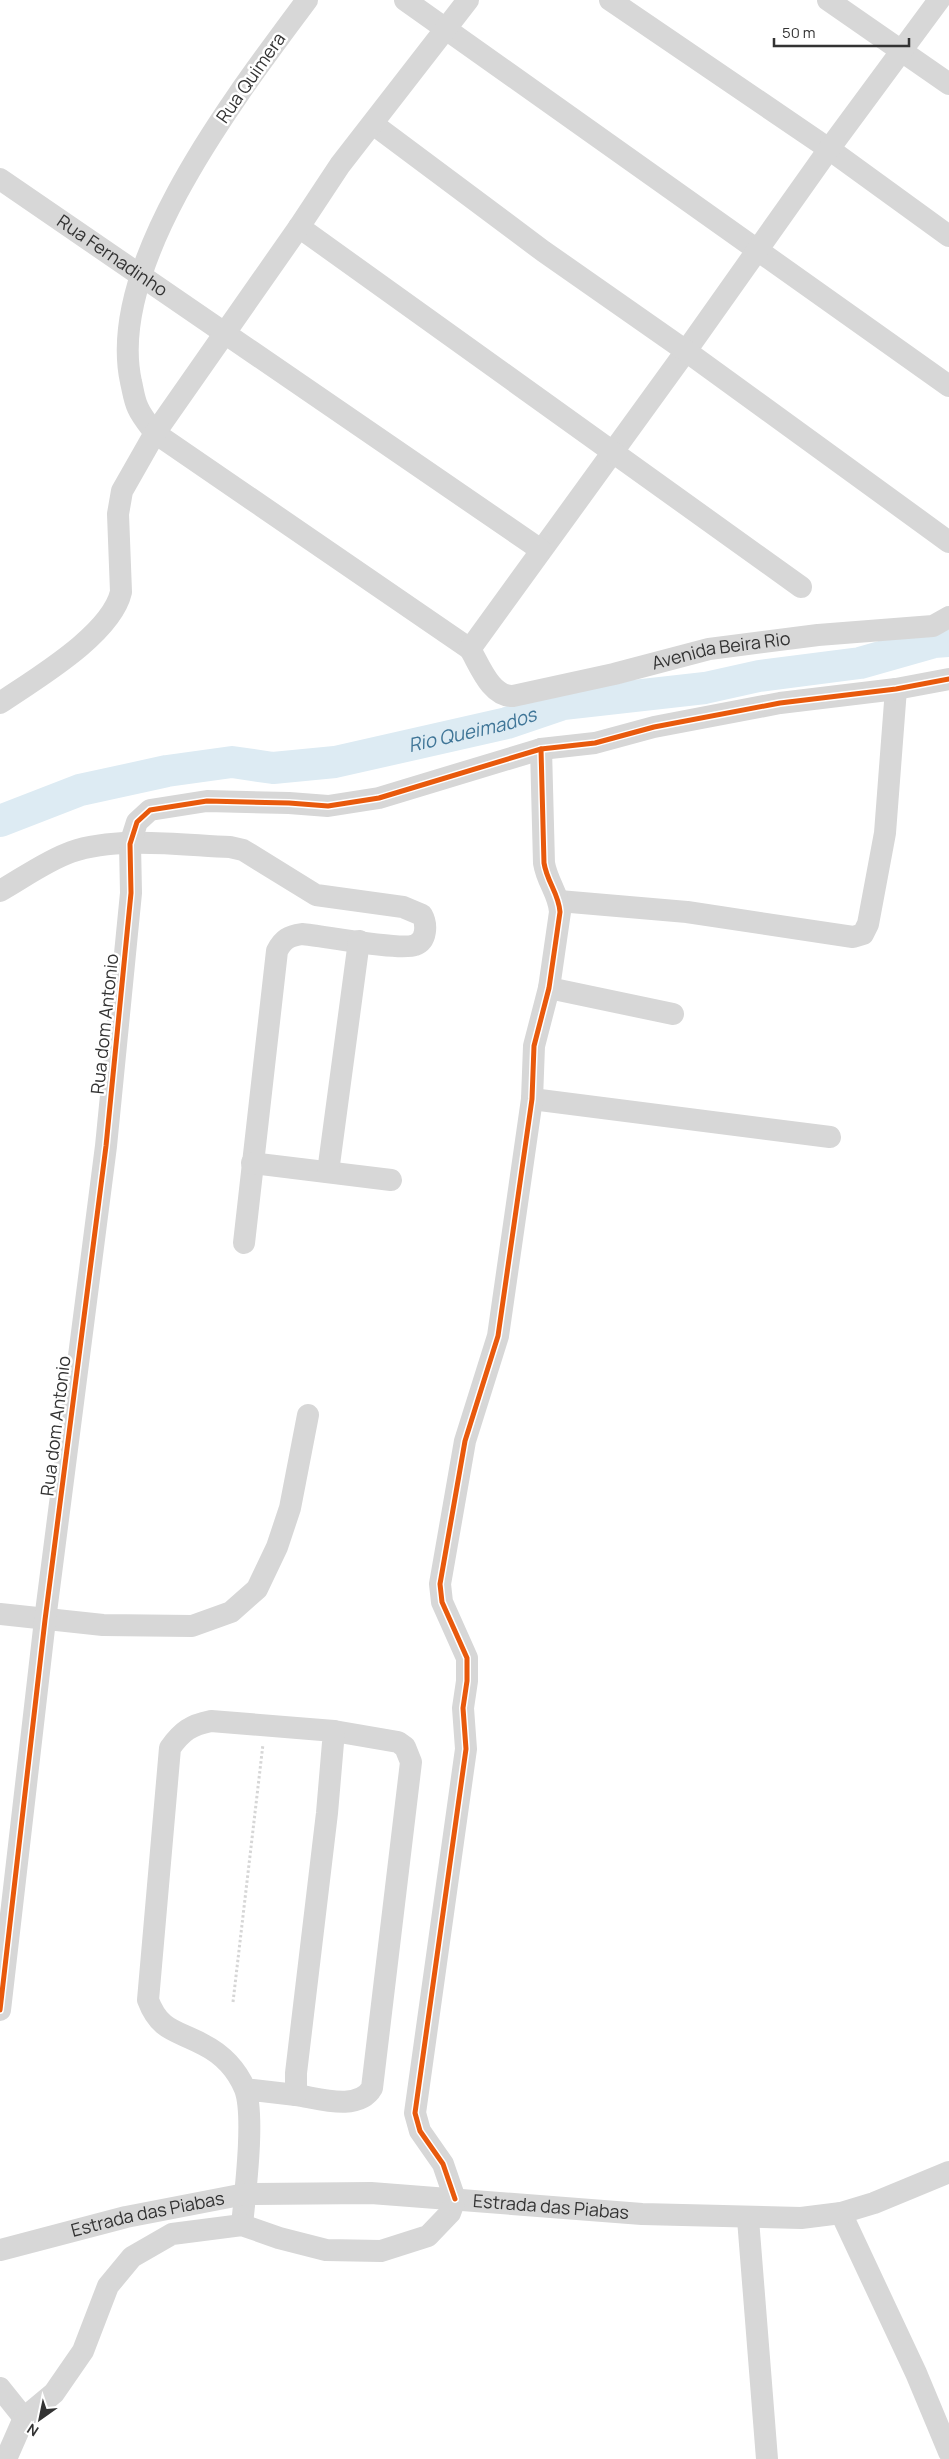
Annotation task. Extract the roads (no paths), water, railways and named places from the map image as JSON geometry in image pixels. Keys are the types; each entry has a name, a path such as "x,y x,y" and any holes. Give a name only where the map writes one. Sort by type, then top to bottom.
{"street":[{"name":"Rua Quimera","path":"154,433 137,407 127,362 130,318 140,276 159,231 197,159 242,89 307,0"},
{"path":"405,0 949,386"},
{"path":"0,703 61,662 110,617 118,605 120,592 118,514 122,491 154,433 299,228 340,165 468,0"},
{"path":"610,0 829,149 949,236"},
{"path":"828,0 949,84"},
{"path":"154,433 470,649 686,351 829,149 939,0"},
{"path":"373,124 543,252 686,351 949,542"},
{"name":"Rua Fernadinho","path":"0,179 223,334 541,550"},
{"path":"299,228 611,453 801,587"},
{"name":"Avenida Beira Rio","path":"470,649 494,688 506,696 513,696 614,674 718,647 941,622"},
{"path":"130,844 137,822 150,810 207,802 289,802 328,806 379,798 541,749 595,743 654,727 780,704 896,688 949,678"},
{"path":"559,901 687,912 854,937 863,934 868,924 885,833 896,688"},
{"path":"6,2459 24,2418 54,2393 83,2351 108,2286 132,2257 172,2234 242,2225 279,2238 326,2250 381,2250 428,2236 450,2213 455,2199 443,2164 420,2131 415,2113 466,1749 463,1708 468,1681 467,1658 442,1602 440,1584 465,1441 498,1336 532,1099 534,1046 549,988 560,912 559,901 547,879 544,864 541,749"},
{"path":"0,891 70,852 93,846 130,844 237,848 316,895 403,907 422,915 426,923 419,943 414,946 398,947 302,934 288,936 277,951 244,1243"},
{"name":"Rua dom Antonio","path":"0,2010 45,1620 107,1136 131,894 130,844"},
{"path":"328,1172 359,941"},
{"path":"549,988 673,1014"},
{"path":"532,1099 830,1137"},
{"path":"252,1163 391,1180"},
{"path":"0,1614 104,1625 192,1626 231,1612 257,1589 277,1547 290,1508 308,1415"},
{"path":"242,2225 249,2109 245,2090 236,2073 223,2056 205,2045 170,2030 159,2022 148,2000 149,1968 170,1748 181,1732 195,1724 211,1721 266,1724 398,1742 405,1747 411,1762 372,2088 365,2098 348,2102 245,2090"},
{"path":"296,2095 296,2073 327,1813 334,1732"},
{"name":"Estrada das Piabas","path":"0,2250 126,2217 245,2194 371,2193 642,2214 748,2219 801,2218 841,2213 874,2203 949,2172"},
{"path":"841,2213 916,2373 949,2452"},
{"path":"748,2219 766,2459"},
{"path":"0,2388 24,2418"}],"waterway":[{"name":"Rio Queimados","path":"0,821 80,790 167,771 232,762 273,768 335,762 507,723 563,704 705,688 759,676 860,663 934,642 949,641"}]}
